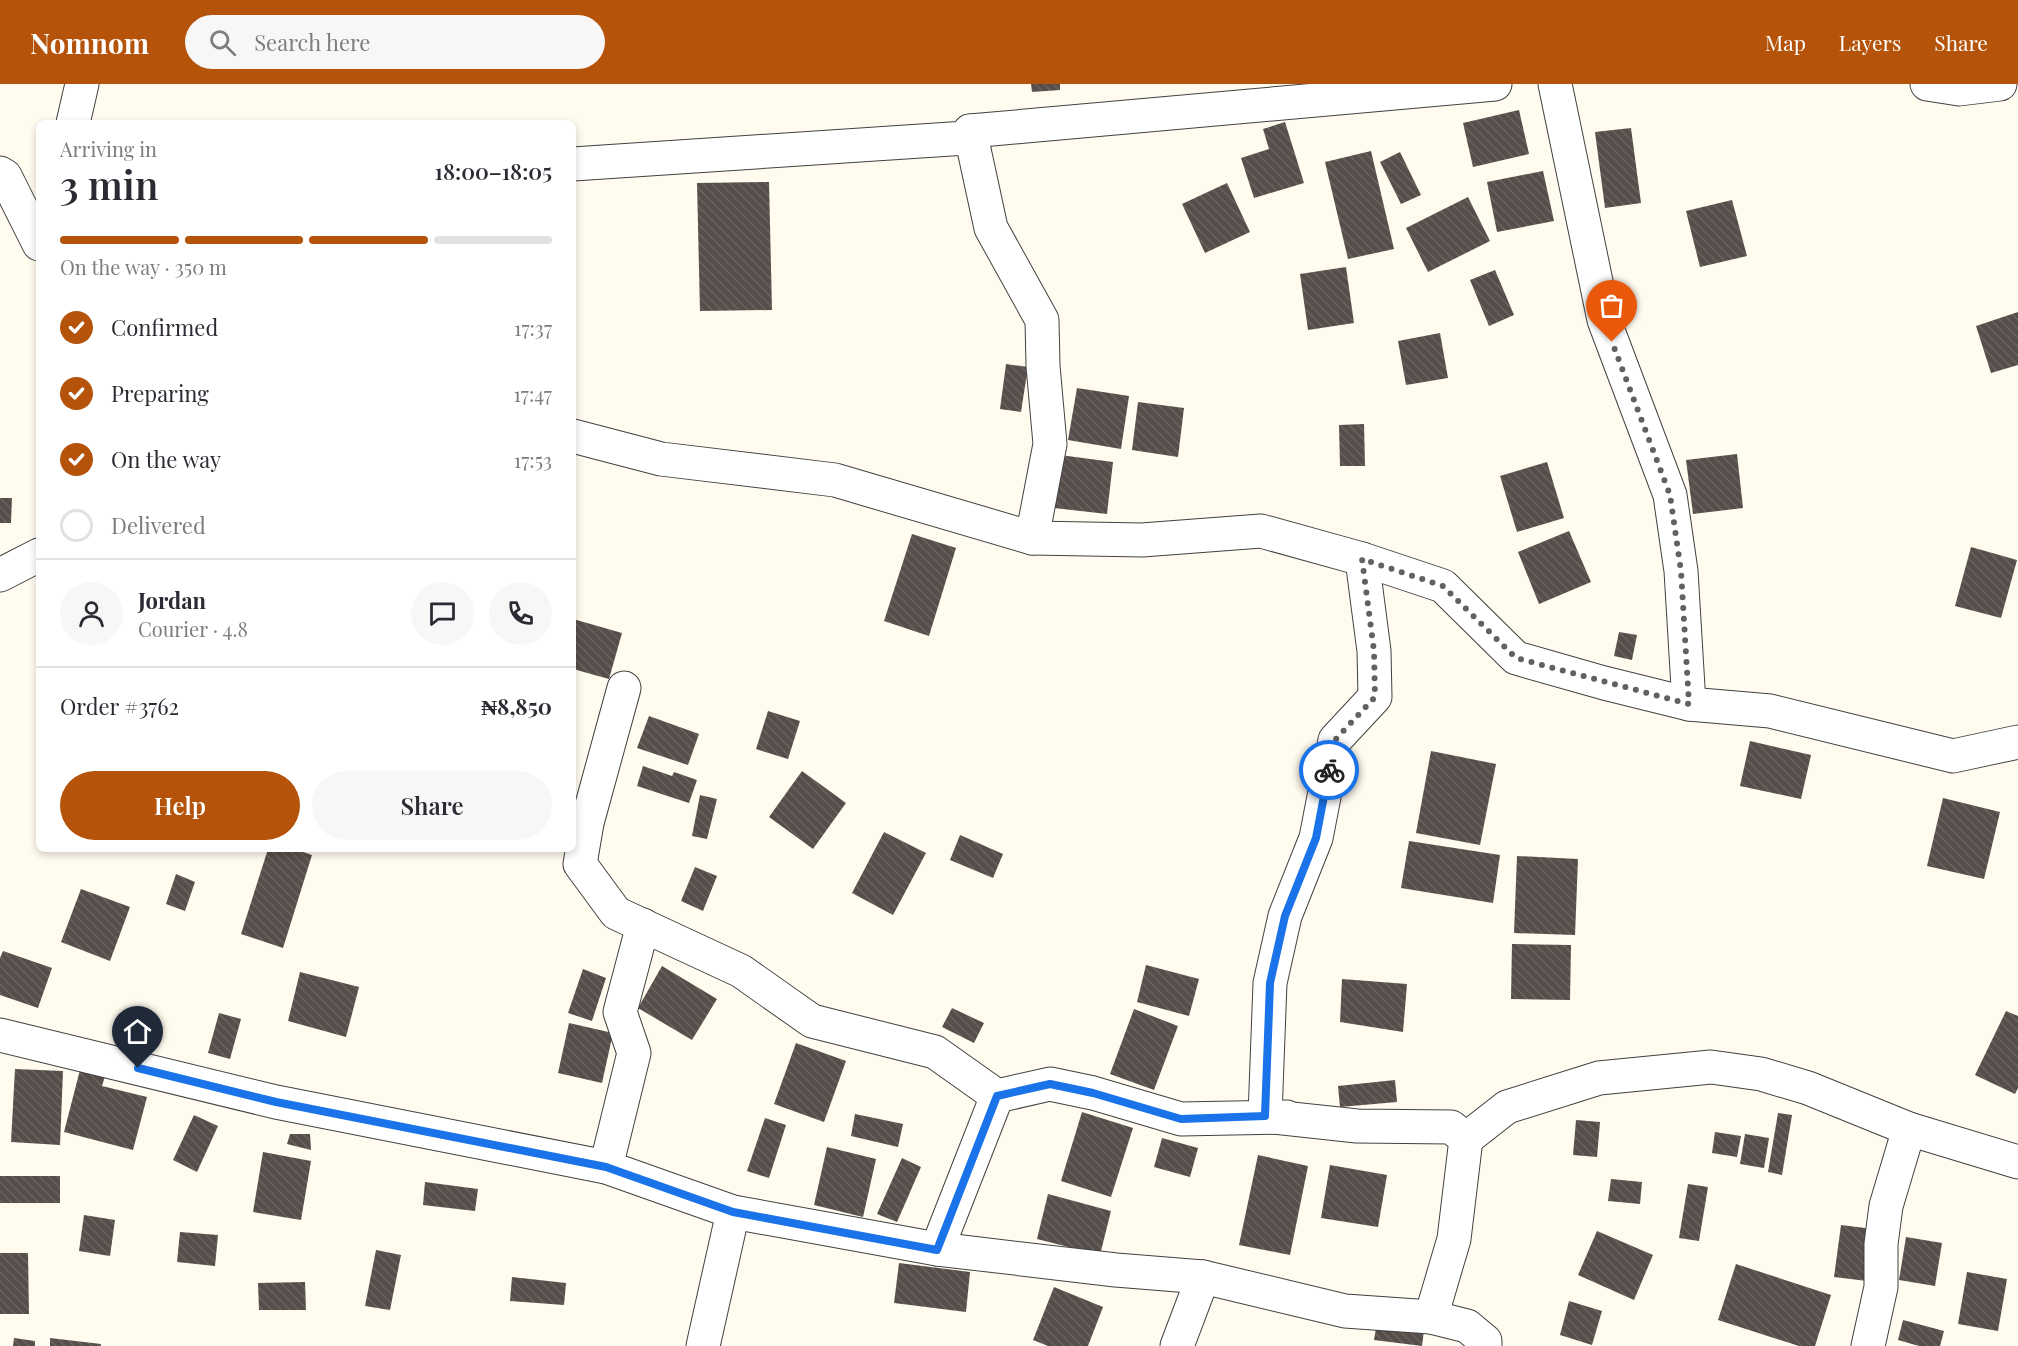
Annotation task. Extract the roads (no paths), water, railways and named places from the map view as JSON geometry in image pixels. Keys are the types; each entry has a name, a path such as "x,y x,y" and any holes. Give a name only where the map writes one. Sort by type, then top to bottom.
{"street":[{"path":"74,120 82,84"},
{"path":"970,131 1350,91 1495,84"},
{"path":"1555,84 1604,320 1670,495 1681,571 1689,704"},
{"path":"1927,84 1959,89 2000,84"},
{"path":"576,164 966,138 970,131"},
{"path":"970,131 991,228 1042,320 1043,366 1050,444 1032,537"},
{"path":"0,173 5,176 36,237"},
{"path":"576,437 661,459 836,480 1032,537 1142,540 1186,534 1261,531 1362,559 1443,586 1516,658 1689,704 1770,711 1953,756 2018,742"},
{"path":"0,575 36,557"},
{"path":"1265,1116 1270,983 1285,916 1316,838 1335,740 1375,697 1374,651 1362,559"},
{"path":"624,688 587,823 580,864 616,913 741,971 812,1021 935,1052 997,1096 1050,1084 1093,1093 1181,1119 1265,1116 1357,1126 1451,1127 1466,1139"},
{"path":"606,1167 634,1053 620,1012 643,925"},
{"path":"0,1035 276,1102 606,1167 733,1212 937,1250 1116,1270 1203,1277 1345,1311 1431,1317 1467,1326 1485,1341 1485,1346"},
{"path":"1431,1317 1454,1239 1466,1139 1506,1107 1599,1078 1711,1067 1761,1074 1808,1088 1909,1129 2018,1162"},
{"path":"937,1250 997,1096"},
{"path":"1868,1346 1881,1287 1881,1244 1887,1206 1909,1129"},
{"path":"703,1346 733,1212"},
{"path":"1178,1346 1203,1277"}]}
